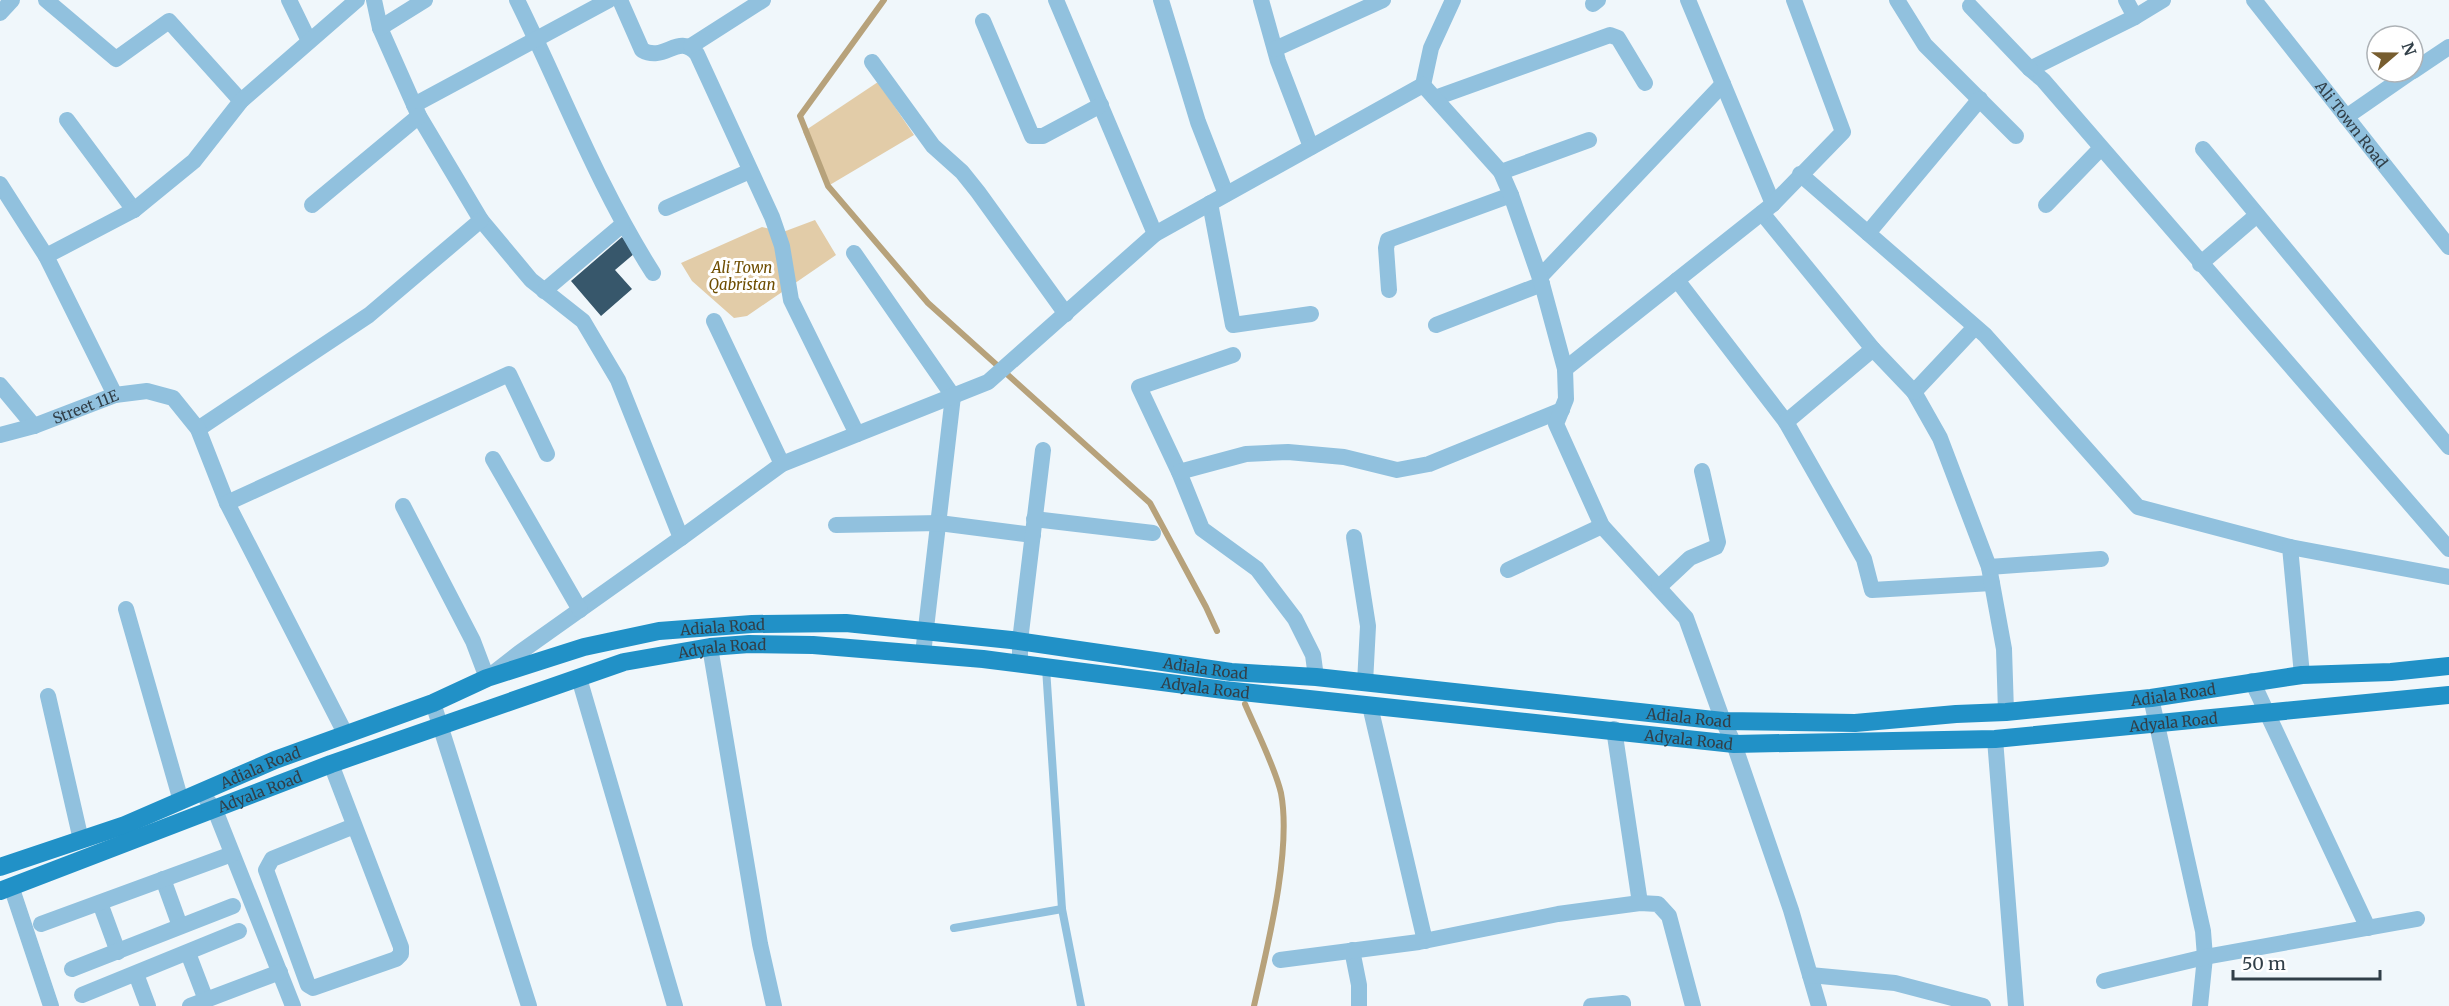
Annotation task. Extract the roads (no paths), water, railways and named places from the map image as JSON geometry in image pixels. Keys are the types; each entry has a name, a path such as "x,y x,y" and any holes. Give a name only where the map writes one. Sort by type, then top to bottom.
{"main road":[{"name":"Adiala Road","path":"0,867 125,825 345,733 433,703 487,678 584,647 659,631 752,624 846,623 1020,641 1231,672 1316,678 1724,721 1855,723 2006,712 2151,698 2302,675 2391,672 2449,666"},
{"name":"Adyala Road","path":"5,888 331,764 624,662 710,647 749,644 813,645 923,654 1370,706 1614,729 1734,744 1995,738 2449,695"}],"street":[{"path":"0,13 12,0"},
{"path":"46,0 116,59 169,21 241,101"},
{"path":"289,0 309,41"},
{"path":"46,256 134,210 194,161 241,101 357,0"},
{"path":"374,0 380,28 417,110 481,220 531,280 583,321 618,380 681,538"},
{"path":"380,28 425,0"},
{"path":"517,0 622,225 653,273"},
{"path":"312,205 417,110 536,38 609,0"},
{"path":"620,0 642,50 649,54 660,53 682,45 691,46 763,0"},
{"path":"1056,0 1155,234"},
{"path":"1161,0 1198,122 1226,194"},
{"path":"1261,0 1275,49 1311,147"},
{"path":"1275,49 1383,0"},
{"path":"403,506 473,640 487,678 782,464 953,396 996,376 1043,331 1066,314 1155,234 1423,85 1431,48 1453,0"},
{"path":"1688,0 1723,84 1767,209 1873,349 1914,392 1940,438 1990,575 2004,649 2006,712"},
{"path":"1564,369 1767,209 1843,132 1794,0"},
{"path":"1897,0 1925,45 2016,136"},
{"path":"2126,0 2135,17"},
{"path":"2030,69 2135,17 2163,0"},
{"name":"Ali Town Road","path":"2254,0 2449,247"},
{"path":"1970,6 2043,80 2449,549"},
{"path":"983,21 1032,136 1043,136 1101,105"},
{"path":"1435,98 1610,35 1618,38 1645,83"},
{"path":"691,46 698,54 782,246 791,300 857,434"},
{"path":"2425,62 2449,46"},
{"path":"872,62 933,146 962,172 978,192 1066,314"},
{"path":"1436,325 1541,280 1723,84"},
{"path":"2346,117 2393,84"},
{"path":"1423,85 1501,172 1511,195 1541,280 1564,369 1566,399 1556,424 1602,526 1686,618 1734,744 1819,1006"},
{"path":"1868,233 1980,99"},
{"path":"67,120 134,210"},
{"path":"1501,172 1589,140"},
{"path":"2046,205 2101,148"},
{"path":"2203,149 2449,447"},
{"path":"666,208 750,171"},
{"path":"1800,174 1975,327 2138,507 2290,547 2449,576"},
{"path":"0,184 46,256 115,395"},
{"path":"1389,290 1386,248 1388,240 1511,195"},
{"path":"1210,203 1233,326 1311,314"},
{"path":"2200,264 2257,215"},
{"path":"345,733 227,504 198,429 369,315 481,220"},
{"path":"544,291 622,225"},
{"path":"854,253 953,396 923,654"},
{"path":"1677,280 1786,422 1864,559 1872,590 2101,559"},
{"path":"714,321 782,464"},
{"path":"1914,392 1975,327"},
{"path":"1786,422 1873,349"},
{"path":"1233,355 1139,387 1179,472 1202,529 1257,569 1295,619 1313,655 1316,678"},
{"path":"227,504 509,374 547,454"},
{"path":"0,385 34,426"},
{"name":"Street 11E","path":"0,435 34,426 115,395 147,391 173,398 198,429"},
{"path":"1179,472 1246,454 1288,452 1344,457 1397,471 1429,464 1562,410"},
{"path":"1020,664 1020,641 1043,450"},
{"path":"493,459 580,610"},
{"path":"1659,587 1690,558 1716,546 1718,542 1702,471"},
{"path":"836,525 939,523 1153,533"},
{"path":"1508,570 1602,526"},
{"path":"1354,537 1368,626 1365,683"},
{"path":"2290,547 2302,675"},
{"path":"126,609 181,801"},
{"path":"710,647 760,944 774,1006"},
{"path":"579,678 675,1006"},
{"path":"2252,681 2368,928"},
{"path":"48,696 81,840"},
{"path":"2151,698 2203,931 2205,957 2200,1006"},
{"path":"433,703 529,1006"},
{"path":"1370,706 1425,940"},
{"path":"1614,729 1640,903"},
{"path":"1995,738 2016,1006"},
{"path":"331,764 401,947 396,959 313,988 308,985 266,870 267,864 272,859 354,826"},
{"path":"201,792 215,810 293,1006"},
{"path":"41,924 232,854"},
{"path":"163,879 180,926"},
{"path":"5,888 51,1006"},
{"path":"100,903 118,952"},
{"path":"1280,960 1425,940 1558,914 1640,903 1658,904 1668,916 1693,1006"},
{"path":"72,969 233,906"},
{"path":"2104,981 2205,957 2417,919"},
{"path":"82,995 239,931"},
{"path":"1352,950 1359,986 1359,1006"},
{"path":"188,953 198,1003 280,972"},
{"path":"136,974 148,1006"},
{"path":"1810,975 1895,983 1983,1006"},
{"path":"1591,1006 1623,1003 1623,1006"}],"lane":[{"path":"1046,667 1062,909 1081,1006"},
{"path":"954,928 1062,909"}],"waterway":[{"path":"884,0 800,116 828,186 928,303 1150,503 1217,631"},
{"path":"1245,704 1270,760 1281,793 1284,816 1281,871 1254,1006"}],"park label":[{"name":"Ali Town Qabristan","path":"742,276"}]}
